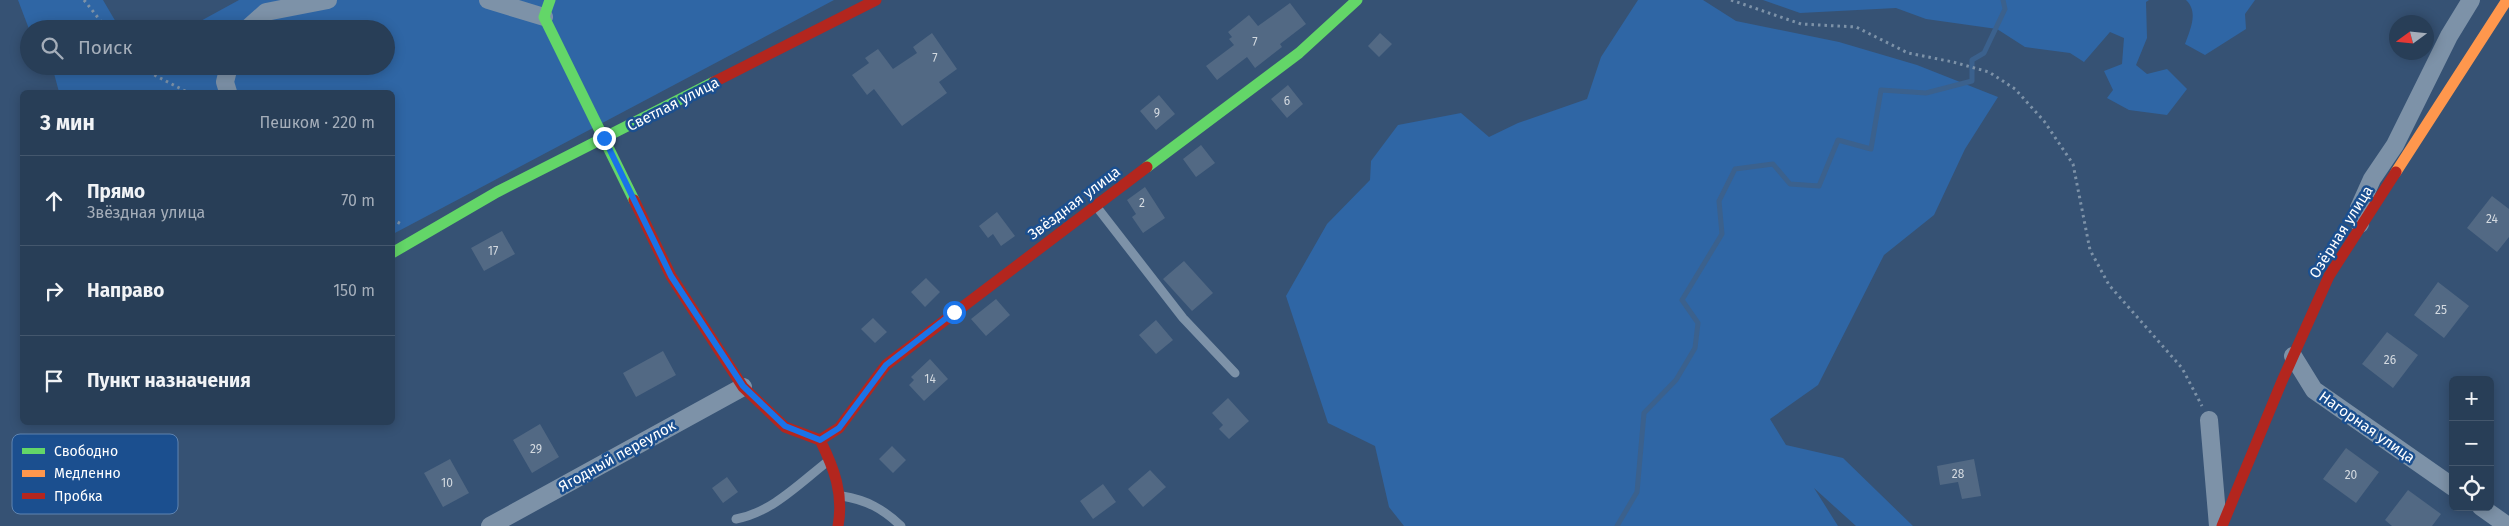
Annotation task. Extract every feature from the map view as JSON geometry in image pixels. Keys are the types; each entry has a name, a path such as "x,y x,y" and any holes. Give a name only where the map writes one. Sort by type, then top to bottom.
{"street":[{"path":"257,20 266,12 328,0"},
{"path":"488,0 544,18"},
{"path":"550,0 544,18 671,276 743,386 785,426 820,440 836,474 842,509 838,526"},
{"name":"Светлая улица","path":"395,251 497,192 876,0"},
{"name":"Звёздная улица","path":"820,440 839,428 886,365 1095,205 1235,100 1279,70 1333,25 1357,0"},
{"path":"2361,227 2359,208 2372,179 2395,145 2449,36 2471,0"},
{"name":"Озёрная улица","path":"2222,526 2293,356 2329,276 2507,0"},
{"path":"227,75 228,90"},
{"name":"Нагорная улица","path":"2293,356 2314,390 2449,484"},
{"name":"Ягодный переулок","path":"490,526 743,386"},
{"path":"2209,420 2218,526"},
{"path":"2487,511 2508,526"}],"lane":[{"path":"1095,205 1183,318 1235,373"},
{"path":"736,519 753,514 791,492 830,460"},
{"path":"840,496 861,499 874,505 900,526"}],"path":[{"path":"84,0 100,20"},
{"path":"1731,0 1802,24 1856,27 1908,53 1953,62 1989,72 2015,88 2044,121 2073,164 2090,250 2109,285 2182,368 2209,420"},
{"path":"154,75 183,90"}],"shaded area":[{"path":"18,0 103,0 115,20 26,20"},
{"path":"239,0 834,0 395,233 395,90 58,90 54,75 395,75 395,20 202,20"},
{"path":"1638,0 1703,0 1736,21 1839,42 1917,65 1998,97 1965,149 1934,215 1884,255 1818,385 1770,419 1786,445 1843,458 1913,526 1856,526 1814,488 1838,526 1404,526 1389,507 1375,446 1328,423 1286,296 1327,224 1370,180 1371,161 1398,125 1461,113 1489,137 1518,123 1587,99 1601,57"},
{"path":"1763,0 2149,0 2146,2 2147,38 2136,65 2147,74 2167,69 2187,89 2167,115 2129,110 2107,98 2113,90 2104,71 2122,64 2124,38 2110,32 2084,62 2070,53 2025,47 1997,29 1926,19 1896,8 1800,13"},
{"path":"2186,0 2255,0 2245,14 2246,29 2205,55 2185,44 2193,16 2190,5"}],"building":[{"path":"1290,3 1306,24 1280,44 1282,47 1255,68 1247,57 1217,80 1206,66 1234,45 1229,39 1232,37 1228,32 1249,15 1258,26"},
{"path":"932,33 957,69 939,82 947,93 902,126 874,89 867,95 852,75 869,63 865,58 878,49 893,69 917,53 913,47"},
{"path":"1380,33 1392,44 1379,57 1368,46"},
{"path":"1288,85 1303,104 1287,118 1271,99"},
{"path":"1159,95 1175,114 1156,130 1140,111"},
{"path":"1201,145 1215,163 1196,177 1183,159"},
{"path":"1145,187 1165,218 1143,233 1132,217 1136,214 1127,200"},
{"path":"2492,196 2509,209 2509,237 2497,252 2467,228"},
{"path":"997,212 1015,236 1001,246 993,234 988,238 979,226"},
{"path":"502,231 515,254 484,271 471,248"},
{"path":"1184,261 1213,293 1192,311 1163,279"},
{"path":"926,278 940,292 925,307 911,292"},
{"path":"2438,282 2469,306 2444,338 2414,315"},
{"path":"996,299 1010,315 986,336 971,319"},
{"path":"873,318 887,332 875,343 861,329"},
{"path":"1156,320 1173,340 1156,354 1139,335"},
{"path":"2387,332 2418,355 2393,388 2362,364"},
{"path":"663,351 676,375 636,397 623,373"},
{"path":"930,359 948,379 924,401 909,385 914,380 911,377"},
{"path":"1228,398 1249,421 1229,439 1219,429 1223,425 1212,413"},
{"path":"540,424 559,457 532,473 513,440"},
{"path":"892,446 906,460 893,473 879,459"},
{"path":"2346,448 2379,472 2356,503 2323,479"},
{"path":"450,459 469,493 443,507 424,473"},
{"path":"1974,459 1981,496 1962,499 1958,482 1940,485 1937,466"},
{"path":"1150,470 1166,487 1143,507 1128,489"},
{"path":"727,477 738,492 723,503 712,488"},
{"path":"1103,484 1116,502 1093,519 1080,501"},
{"path":"2408,490 2441,514 2432,526 2392,526 2385,520"}],"waterway":[{"path":"1617,526 1637,492 1644,413 1676,380 1695,348 1698,323 1682,300 1722,234 1719,201 1735,169 1773,164 1790,184 1819,186 1838,140 1871,149 1881,90 1926,93 1972,81 1972,60 1984,53 2005,9 2003,0"}],"traffic: fast":[{"path":"550,0 544,17 634,200"},
{"path":"1147,167 1299,53 1357,0"},
{"path":"395,251 497,192 714,82"}],"traffic: slow":[{"path":"2396,172 2507,0"}],"traffic: jam":[{"path":"714,82 876,0"},
{"path":"820,440 839,428 886,365 1147,167"},
{"path":"2222,526 2282,381 2329,276 2396,172"},
{"path":"634,200 671,276 743,387 785,427 820,440 830,461 839,492 840,514 838,526"}],"route":[{"path":"604,138 671,276 743,386 785,426 820,440 839,428 886,365 954,312"}]}
